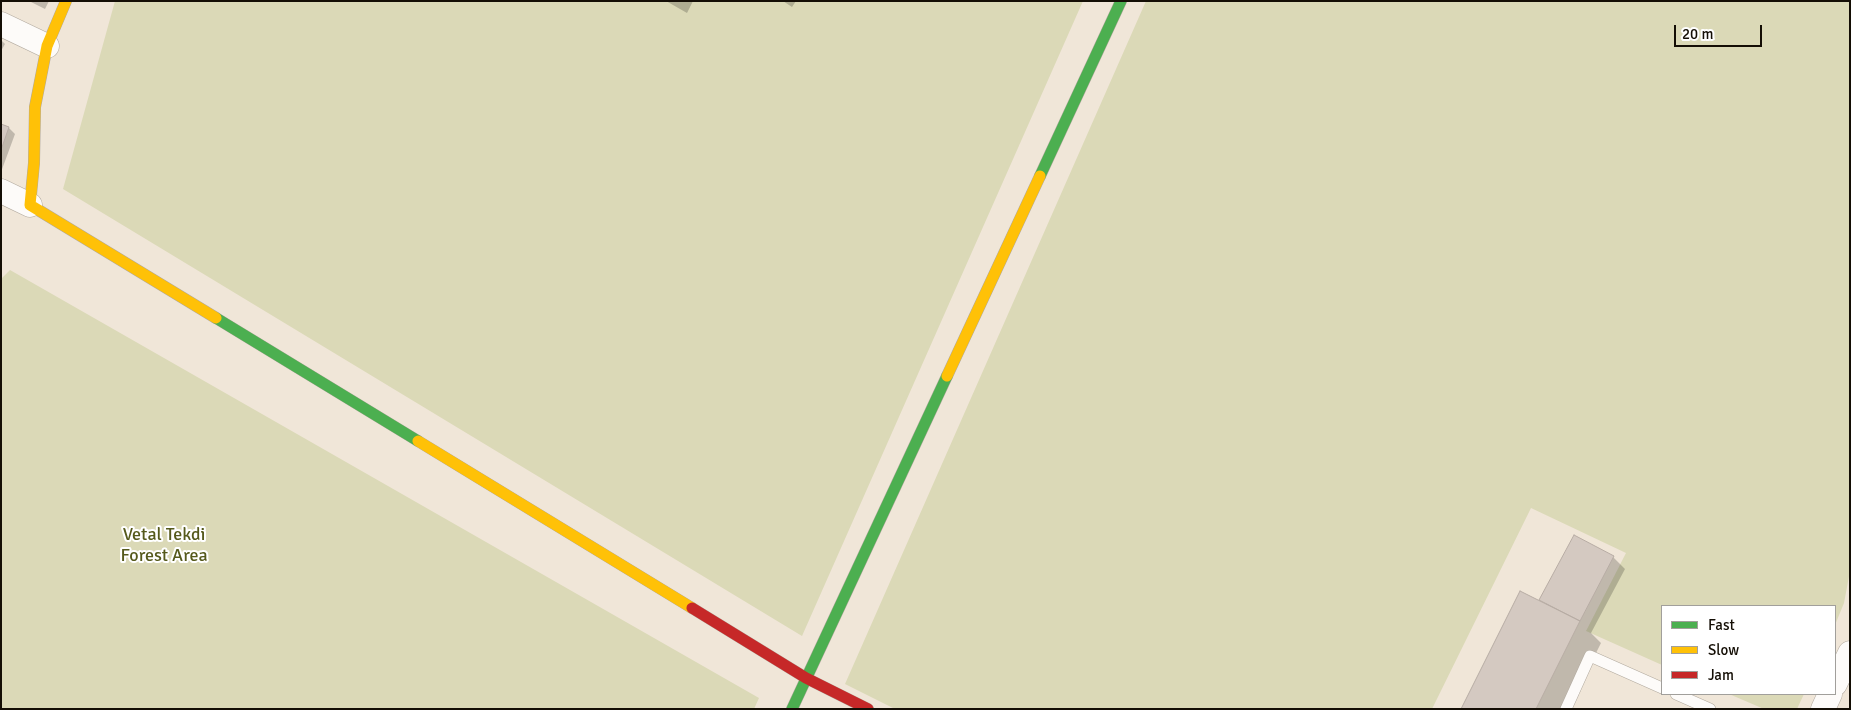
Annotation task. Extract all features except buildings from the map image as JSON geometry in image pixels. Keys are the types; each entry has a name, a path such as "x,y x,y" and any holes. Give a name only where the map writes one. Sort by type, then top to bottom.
{"street":[{"path":"30,205 36,107 47,46 66,1"},
{"path":"792,709 1121,1"},
{"path":"1,24 47,46"},
{"path":"3,196 30,205 806,678 868,709"},
{"path":"1836,682 1850,653"},
{"path":"1823,709 1830,695"}],"lane":[{"path":"1566,709 1590,656 1661,688"},
{"path":"1678,695 1710,709"}],"green space":[{"path":"115,1 1083,1 802,636 63,189"},
{"path":"1146,1 1850,1 1850,571 1844,603 1836,623 1836,605 1661,605 1661,665 1586,631 1626,553 1531,508 1432,709 895,709 845,684"},
{"name":"Vetal Tekdi Forest Area","path":"10,270 759,698 754,709 1,709 1,279"},
{"path":"1731,695 1804,695 1797,709 1764,709"}],"traffic: fast":[{"path":"1040,176 1121,1"},
{"path":"216,318 418,441"},
{"path":"792,709 947,376"}],"traffic: slow":[{"path":"66,1 47,46 35,107 34,163 30,205 216,318"},
{"path":"947,376 1040,176"},
{"path":"418,441 692,608"}],"traffic: jam":[{"path":"692,608 806,678 868,709"}]}
